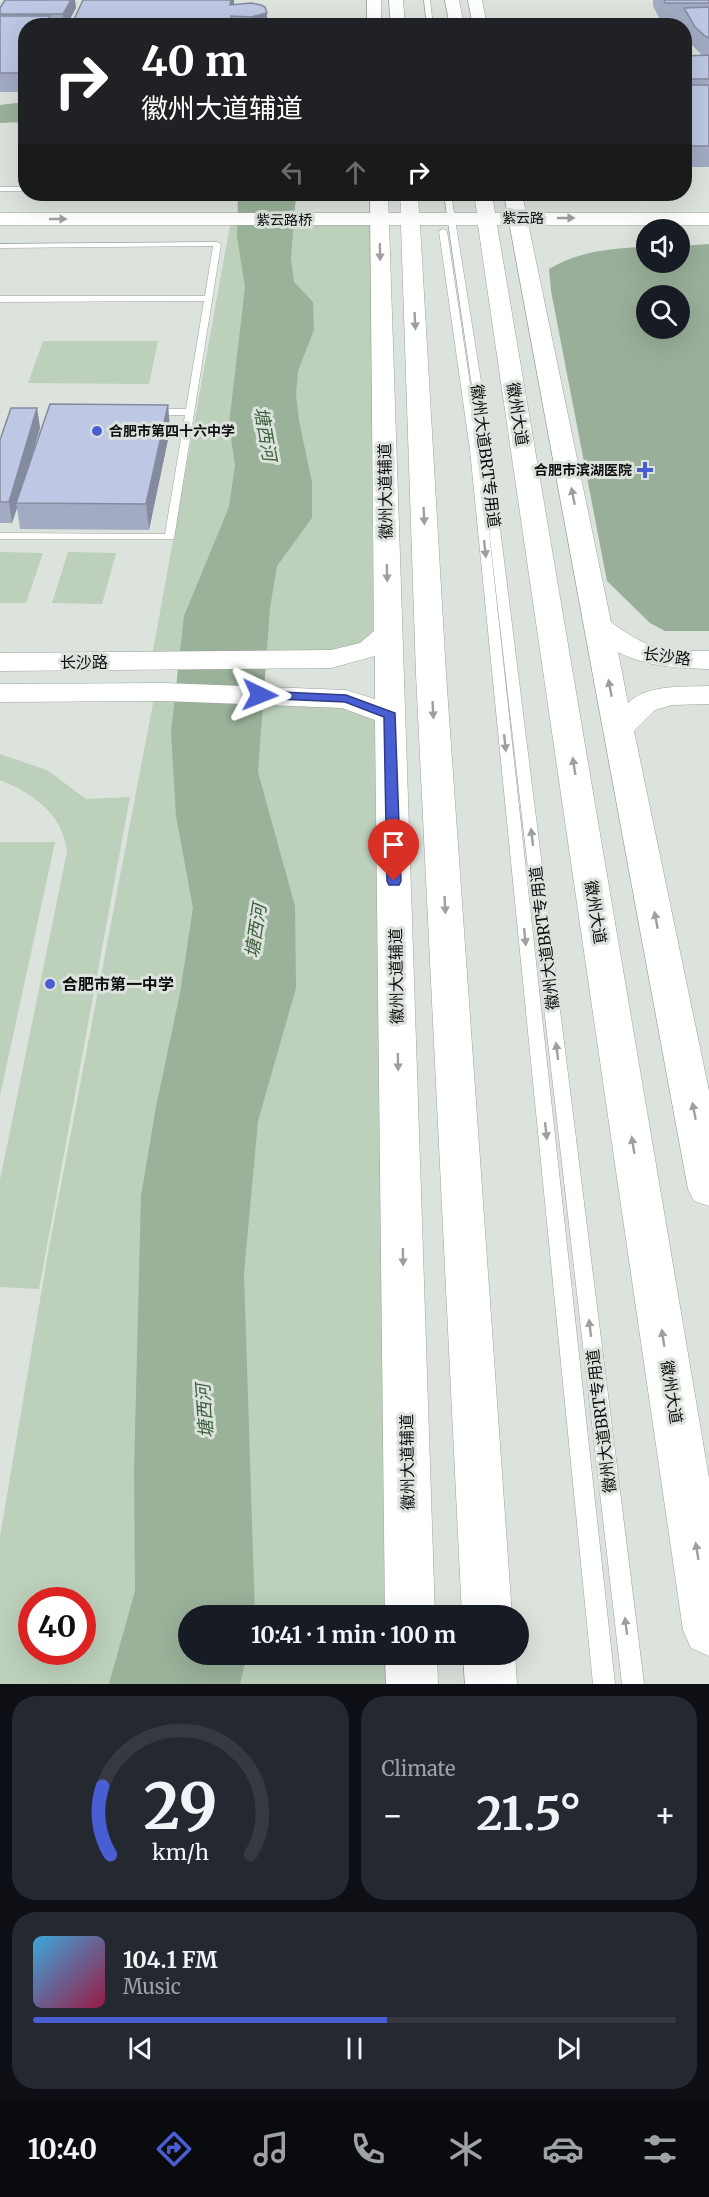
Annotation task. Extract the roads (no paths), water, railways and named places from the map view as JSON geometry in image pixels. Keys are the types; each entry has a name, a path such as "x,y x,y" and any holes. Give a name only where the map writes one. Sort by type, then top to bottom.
{"main road":[{"path":"374,0 374,18"},
{"path":"396,0 397,18"},
{"path":"452,0 455,18"},
{"path":"476,0 479,18"},
{"path":"0,199 18,196"},
{"path":"505,203 598,625 709,1189"},
{"name":"紫云路","path":"337,220 415,204 505,203 709,219"},
{"name":"徽州大道","path":"505,203 709,1630"},
{"path":"415,204 431,674 486,1605"},
{"name":"徽州大道辅道","path":"411,1605 388,633 415,204"},
{"name":"紫云路桥","path":"0,219 337,220"},
{"name":"长沙路","path":"598,625 621,644 642,655 668,659 709,660"},
{"name":"长沙路","path":"0,662 331,659 370,649 388,633"},
{"name":"长沙路","path":"0,693 164,692 346,699 390,716"},
{"path":"618,729 644,704 669,696 709,695"},
{"path":"411,1665 412,1684"},
{"path":"490,1665 491,1684"}],"lane":[{"path":"419,0 421,17"},
{"path":"427,0 429,18"},
{"path":"0,189 18,192"},
{"name":"徽州大道BRT专用道","path":"415,204 476,462 604,1684"},
{"name":"徽州大道BRT专用道","path":"415,204 481,412 633,1684"},
{"path":"0,246 217,244 170,537 0,536"},
{"path":"0,299 208,298"},
{"path":"144,412 190,412"}],"water":[{"path":"18,103 18,122 0,123 0,105"},
{"name":"塘西河","path":"238,201 295,201 291,258 294,282 313,302 314,330 298,371 296,395 312,482 312,518 277,566 270,608 258,772 295,906 296,988 258,1121 244,1273 255,1605 178,1605 178,1665 245,1665 240,1684 109,1684 135,1591 134,1472 141,1196 156,1107 180,993 193,908 176,816 171,732 184,616 229,507 235,465 229,424 245,287 237,237"}],"place":[{"name":"合肥市第四十六中学","path":"97,431"},
{"name":"合肥市滨湖医院","path":"645,470"},
{"name":"合肥市第一中学","path":"50,984"}]}
